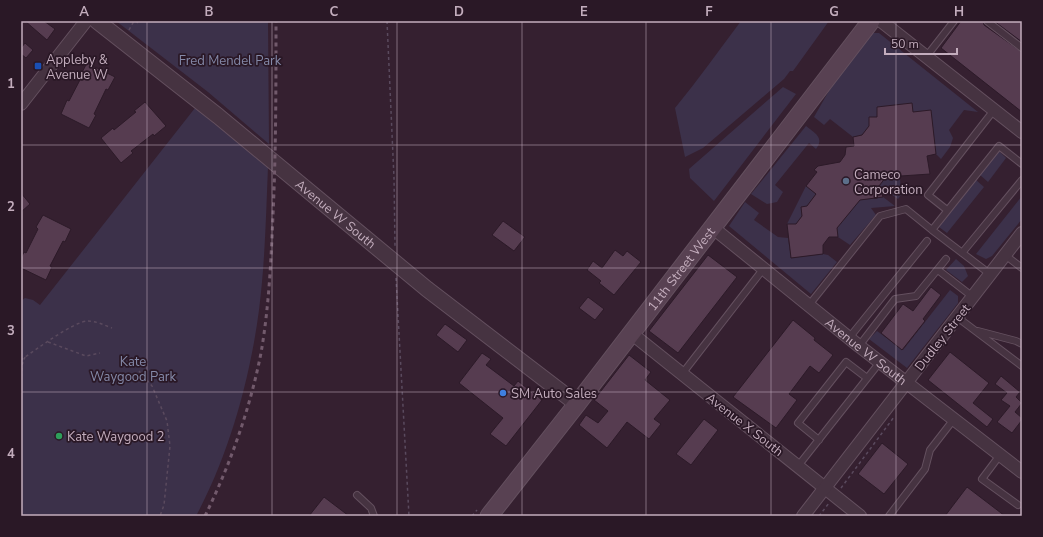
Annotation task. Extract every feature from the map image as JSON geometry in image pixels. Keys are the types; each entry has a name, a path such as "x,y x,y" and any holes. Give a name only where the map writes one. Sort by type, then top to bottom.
{"main road":[{"name":"11th Street West","path":"490,516 871,21"}],"street":[{"path":"21,104 86,21"},
{"name":"Avenue W South","path":"96,21 218,116 395,262 577,404"},
{"path":"881,21 1022,132"},
{"name":"Avenue W South","path":"712,227 859,346 1022,472"},
{"name":"Dudley Street","path":"803,516 1022,234"},
{"name":"Avenue X South","path":"631,333 860,516"}],"lane":[{"path":"926,57 954,21"},
{"path":"987,21 1022,48"},
{"path":"947,210 928,195 994,110"},
{"path":"932,230 999,146 1022,164"},
{"path":"962,253 1022,180"},
{"path":"809,305 880,216 906,209 990,274"},
{"path":"849,338 927,241"},
{"path":"1005,255 1022,268"},
{"path":"859,346 895,299 916,296 946,259"},
{"path":"682,374 764,268"},
{"path":"938,270 973,297"},
{"path":"957,317 1022,366"},
{"path":"975,331 1016,340 1022,344"},
{"path":"819,440 798,423 846,362 867,378"},
{"path":"798,466 880,362"},
{"path":"889,516 925,469 930,450 954,419"},
{"path":"1000,455 982,479 1018,505"},
{"path":"357,495 371,508 374,516"}],"path":[{"path":"387,21 394,178 395,262 409,516"},
{"path":"21,360 63,331 86,321 97,322 112,328"},
{"path":"48,342 86,356 100,353"},
{"path":"22,382 22,365 25,357"},
{"path":"139,371 152,386 167,420 170,446 164,505 160,516"}],"green space":[{"name":"Fred Mendel Park","path":"116,21 268,21 269,144 208,92"},
{"path":"741,21 829,21 793,71 790,71 784,79 703,148 685,157 675,108"},
{"path":"862,33 879,33 978,112 964,110 949,130 953,138 950,147 941,159 936,154 931,111 913,112 912,103 877,117 869,117 869,126 862,135 853,137 830,119 824,125 814,117"},
{"path":"783,87 796,94 714,201 690,178 689,169"},
{"name":"Kate Waygood Park","path":"195,108 268,167 263,275 255,336 244,389 236,416 228,442 208,492 196,516 21,516 21,301 25,298 33,300 40,305"},
{"path":"806,126 819,138 818,145 816,149 809,143 775,185 783,192 777,202 767,204 751,194"},
{"path":"998,150 1006,158 988,182 980,175"},
{"path":"900,176 901,195 898,199 879,186 886,177"},
{"path":"976,180 984,187 947,233 939,227"},
{"path":"806,186 816,194 807,206 801,207 802,216 796,224 787,224"},
{"path":"1022,196 1022,219 992,256 986,259 976,254"},
{"path":"883,197 895,206 871,208 876,215 850,245 838,237 837,228 860,200"},
{"path":"745,202 759,213 754,220 778,237 788,238 791,258 823,254 828,255 837,262 811,294 729,226"},
{"path":"956,259 964,266 968,276 962,282 946,270"},
{"path":"950,290 958,296 958,303 907,368 869,339 877,331 903,350"}],"building":[{"path":"25,21 44,21 55,29 47,40"},
{"path":"961,21 983,21 984,25 1022,52 1022,112 941,48"},
{"path":"994,21 1022,21 1022,42"},
{"path":"25,43 33,50 26,58 21,54 21,48"},
{"path":"87,63 115,77 108,90 106,89 94,114 96,115 89,128 61,114 67,100 69,101 82,76 80,76"},
{"path":"145,102 166,126 131,151 133,153 121,163 101,138 113,128 114,130 136,112 134,111"},
{"name":"Cameco Corporation","path":"912,103 913,112 931,110 936,154 927,156 930,174 886,177 879,186 883,197 860,200 837,228 838,237 829,237 823,245 823,254 791,258 787,224 796,224 802,216 801,207 807,206 816,194 806,186 817,172 814,170 818,166 840,162 845,155 846,147 854,146 853,137 862,135 869,126 869,117 877,117 877,107"},
{"path":"21,193 30,204 21,212"},
{"path":"43,215 71,229 50,266 52,267 46,280 21,268 21,258 24,252 26,253 38,229 36,227"},
{"path":"503,221 525,237 514,251 492,235"},
{"path":"615,250 623,256 627,251 641,262 614,295 599,283 601,281 587,270 593,261 602,268"},
{"path":"708,255 737,277 678,353 649,331"},
{"path":"931,287 941,295 923,319 925,321 902,350 881,333 903,304 913,311"},
{"path":"588,297 604,309 595,320 579,308"},
{"path":"793,320 815,338 814,340 833,355 819,373 810,366 789,394 797,400 776,428 733,397"},
{"path":"445,324 467,340 458,352 436,335"},
{"path":"950,352 989,383 973,403 993,419 987,427 928,380"},
{"name":"SM Auto Sales","path":"482,353 491,359 486,365 514,386 518,381 542,400 506,446 490,434 503,418 459,383"},
{"path":"629,355 651,372 645,380 670,400 654,419 661,424 649,439 627,422 607,448 579,425 586,415 598,423 608,411 594,400"},
{"path":"1001,376 1020,392 1016,397 1022,403 1015,412 1022,418 1022,420 1012,433 997,422 1010,406 1001,400 1007,393 995,384"},
{"path":"704,419 718,430 691,465 676,454"},
{"path":"882,443 908,464 884,494 858,474"},
{"path":"967,487 1005,516 945,516"},
{"path":"324,497 349,516 309,516"}],"railway":[{"path":"205,516 223,477 245,416 264,336 269,284 274,191 276,21"}],"place":[{"name":"Appleby & Avenue W","path":"38,66"},
{"name":"Cameco Corporation","path":"846,181"},
{"name":"SM Auto Sales","path":"503,393"},
{"name":"Kate Waygood 2","path":"59,436"}]}
